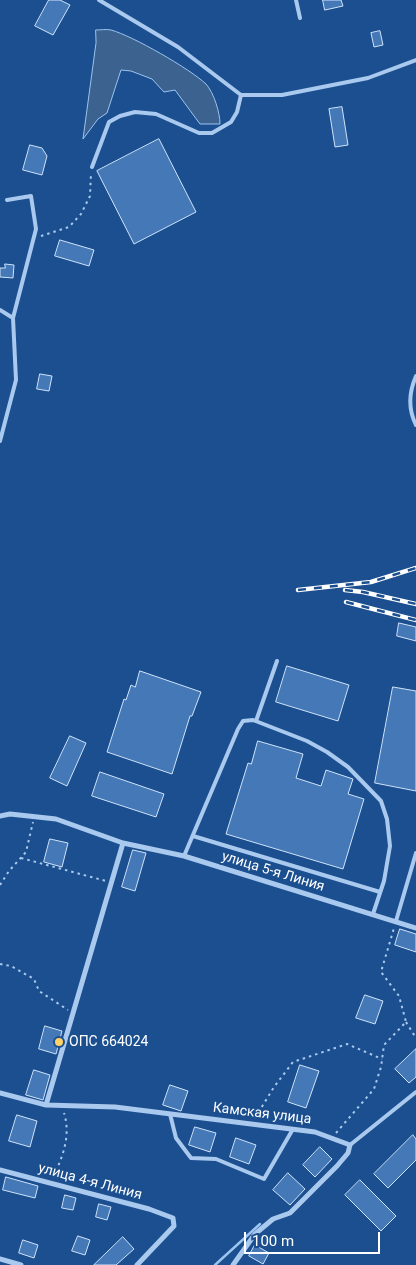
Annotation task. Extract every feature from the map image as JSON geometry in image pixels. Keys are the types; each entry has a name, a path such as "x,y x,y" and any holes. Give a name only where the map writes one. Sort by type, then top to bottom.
{"street":[{"name":"улица 5-я Линия","path":"0,816 10,814 56,819 123,842 184,856 416,928"},
{"path":"46,1105 123,842"},
{"name":"Камская улица","path":"0,1094 46,1105 115,1108 314,1132 350,1145"},
{"path":"233,1265 254,1234 273,1219 290,1213 337,1166 348,1152 350,1145"},
{"name":"улица 4-я Линия","path":"0,1170 149,1209 173,1218 174,1226 137,1265"},
{"path":"0,1259 21,1265"}],"lane":[{"path":"100,0 178,47 242,95 282,95 368,78 416,60"},
{"path":"296,0 300,18"},
{"path":"92,166 109,122 120,116 135,112 156,114 199,133 212,133 231,122 237,112 242,95"},
{"path":"0,442 16,380 13,318 36,228 31,196 7,200"},
{"path":"0,310 13,318"},
{"path":"416,376 410,391 411,416 416,425"},
{"path":"256,721 277,661"},
{"path":"184,856 241,724 243,721 256,721 306,741 327,752 348,767 381,800 387,818 390,846 388,864 373,914"},
{"path":"193,836 380,892"},
{"path":"396,922 416,853"},
{"path":"350,1145 416,1092"},
{"path":"170,1114 176,1138 191,1158 216,1159 264,1179 293,1129"}],"path":[{"path":"34,238 69,227 81,214 90,196 92,166"},
{"path":"0,885 9,871 26,852 34,817"},
{"path":"21,858 111,883"},
{"path":"396,922 381,972 399,996 406,1022 416,1038"},
{"path":"0,964 11,966 34,979 39,992 72,1014"},
{"path":"332,1138 374,1089 384,1045 406,1022"},
{"path":"251,1124 274,1087 294,1062 347,1044 382,1060"},
{"path":"51,1183 64,1154 67,1123 62,1106"}],"water":[{"path":"96,30 111,30 121,33 175,62 206,84 212,92 218,109 220,124 200,124 175,90 164,92 152,79 131,71 121,70 107,113 98,119 83,139 96,43"}],"building":[{"path":"49,0 60,0 70,5 53,35 35,26"},
{"path":"323,0 341,0 343,6 325,10"},
{"path":"380,31 383,45 374,47 371,33"},
{"path":"342,107 348,145 335,147 329,109"},
{"path":"159,139 196,212 134,244 97,171"},
{"path":"30,145 42,148 47,156 42,175 23,170"},
{"path":"60,240 94,250 89,266 55,256"},
{"path":"5,264 14,265 13,278 0,277 0,268 5,268"},
{"path":"40,374 52,376 49,391 37,389"},
{"path":"399,623 416,627 416,641 397,636"},
{"path":"287,666 349,685 338,721 276,702"},
{"path":"140,671 201,692 192,716 190,716 172,774 107,752 124,699 126,700 131,685 135,687"},
{"path":"393,687 416,691 416,791 375,783"},
{"path":"70,736 86,743 67,786 50,778"},
{"path":"258,741 303,754 296,778 321,786 326,770 353,779 348,794 364,799 343,869 226,834 248,763 251,764"},
{"path":"100,772 164,794 156,817 92,796"},
{"path":"50,839 68,843 62,867 44,862"},
{"path":"133,850 146,853 135,891 122,887"},
{"path":"400,929 416,934 416,952 395,945"},
{"path":"365,995 383,1001 375,1024 356,1018"},
{"path":"45,1026 62,1031 56,1054 39,1049"},
{"path":"416,1049 416,1077 409,1083 395,1069"},
{"path":"300,1065 319,1071 306,1108 288,1102"},
{"path":"34,1070 50,1075 43,1100 26,1095"},
{"path":"170,1085 188,1091 181,1111 163,1105"},
{"path":"17,1115 37,1121 30,1147 9,1141"},
{"path":"195,1127 216,1133 210,1152 189,1145"},
{"path":"413,1135 416,1139 416,1160 388,1188 374,1174"},
{"path":"236,1138 256,1145 249,1164 230,1157"},
{"path":"320,1147 332,1159 315,1177 303,1165"},
{"path":"288,1173 305,1189 290,1205 273,1190"},
{"path":"6,1177 38,1186 35,1198 3,1190"},
{"path":"360,1180 396,1216 381,1231 345,1195"},
{"path":"65,1195 76,1198 73,1210 62,1208"},
{"path":"99,1204 111,1207 107,1220 96,1217"},
{"path":"78,1236 90,1240 85,1255 72,1251"},
{"path":"123,1237 134,1249 116,1265 94,1265"},
{"path":"23,1240 38,1245 34,1258 19,1253"},
{"path":"255,1245 269,1253 263,1264 249,1256"}],"waterway":[{"path":"215,1265 260,1224"}],"railway":[{"path":"298,590 371,582 416,568"},
{"path":"345,590 363,592 416,604"},
{"path":"346,602 416,620"}],"place":[{"name":"ОПС 664024","path":"59,1042"}]}
